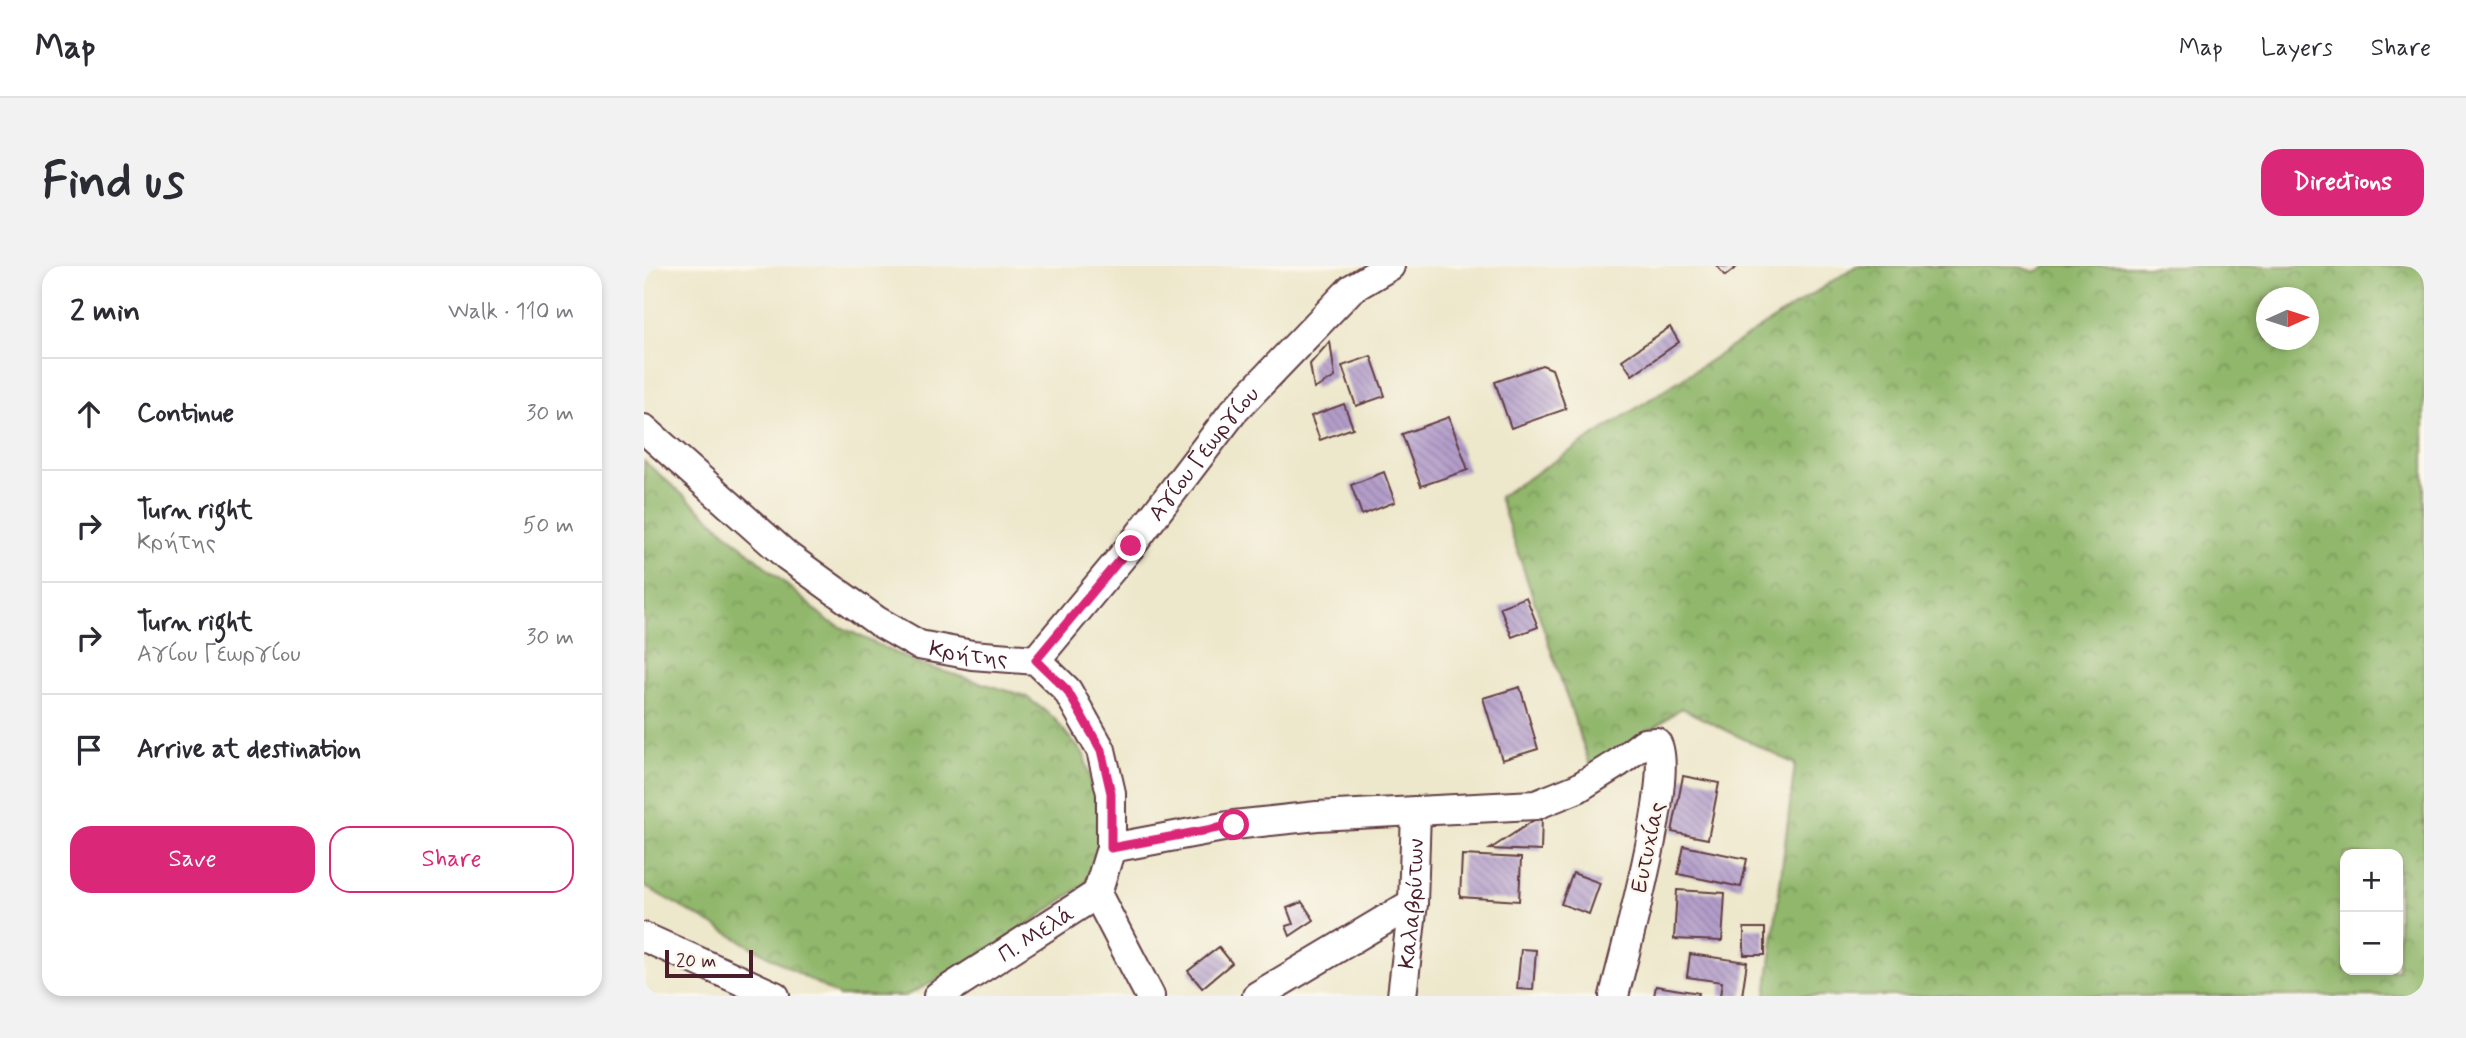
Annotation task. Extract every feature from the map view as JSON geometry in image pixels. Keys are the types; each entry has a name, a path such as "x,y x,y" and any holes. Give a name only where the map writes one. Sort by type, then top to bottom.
{"street":[{"name":"Αγίου Γεωργίου","path":"1036,660 1131,546 1233,412 1351,289 1390,266"},
{"name":"Κρήτης","path":"644,429 787,556 877,621 919,645 972,655 1036,660 1067,690 1101,750 1111,793 1111,848 1097,894"},
{"name":"Ευτυχίας","path":"1416,811 1536,805 1578,788 1644,743 1656,743 1660,747 1661,772 1655,824 1614,996"},
{"path":"1111,848 1234,825 1416,811"},
{"name":"Καλαβρύτων","path":"1402,996 1413,903 1416,811"},
{"path":"1097,894 1150,996"},
{"name":"Π. Μελά","path":"938,996 1097,894"},
{"path":"1257,996 1413,903"},
{"path":"644,937 758,993"}],"green space":[{"path":"1856,266 2017,266 2035,272 2049,266 2424,266 2424,996 1766,996 1795,764 1681,708 1593,774 1499,497"},
{"path":"644,461 828,621 919,664 1025,696 1053,717 1084,755 1105,839 1085,884 977,960 905,996 839,996 644,886"}],"building":[{"path":"1717,266 1738,266 1725,276"},
{"path":"1670,327 1679,342 1632,375 1622,360"},
{"path":"1330,341 1335,377 1314,389 1310,364"},
{"path":"1371,356 1385,396 1356,406 1342,366"},
{"path":"1542,365 1552,369 1566,409 1511,428 1495,382"},
{"path":"1344,404 1353,428 1320,440 1311,416"},
{"path":"1449,417 1468,470 1421,486 1402,434"},
{"path":"1384,472 1395,502 1362,515 1351,485"},
{"path":"1526,597 1538,627 1512,637 1500,607"},
{"path":"1520,687 1538,749 1502,760 1483,698"},
{"path":"1683,776 1719,783 1708,839 1672,832"},
{"path":"1542,815 1541,851 1490,849"},
{"path":"1684,846 1747,859 1741,887 1678,874"},
{"path":"1462,855 1521,858 1519,901 1460,897"},
{"path":"1573,873 1600,883 1589,914 1561,904"},
{"path":"1677,890 1725,893 1722,941 1674,939"},
{"path":"1302,902 1314,920 1290,936 1286,926 1293,924 1287,908"},
{"path":"1744,928 1765,928 1765,955 1744,955"},
{"path":"1219,947 1232,963 1202,988 1188,971"},
{"path":"1521,949 1536,950 1533,990 1517,989"},
{"path":"1690,954 1747,962 1742,996 1720,996 1722,982 1687,977"},
{"path":"1656,986 1699,993 1698,996 1654,996"}],"route":[{"path":"1131,546 1036,660 1067,690 1101,750 1111,793 1111,848 1234,825"}]}
